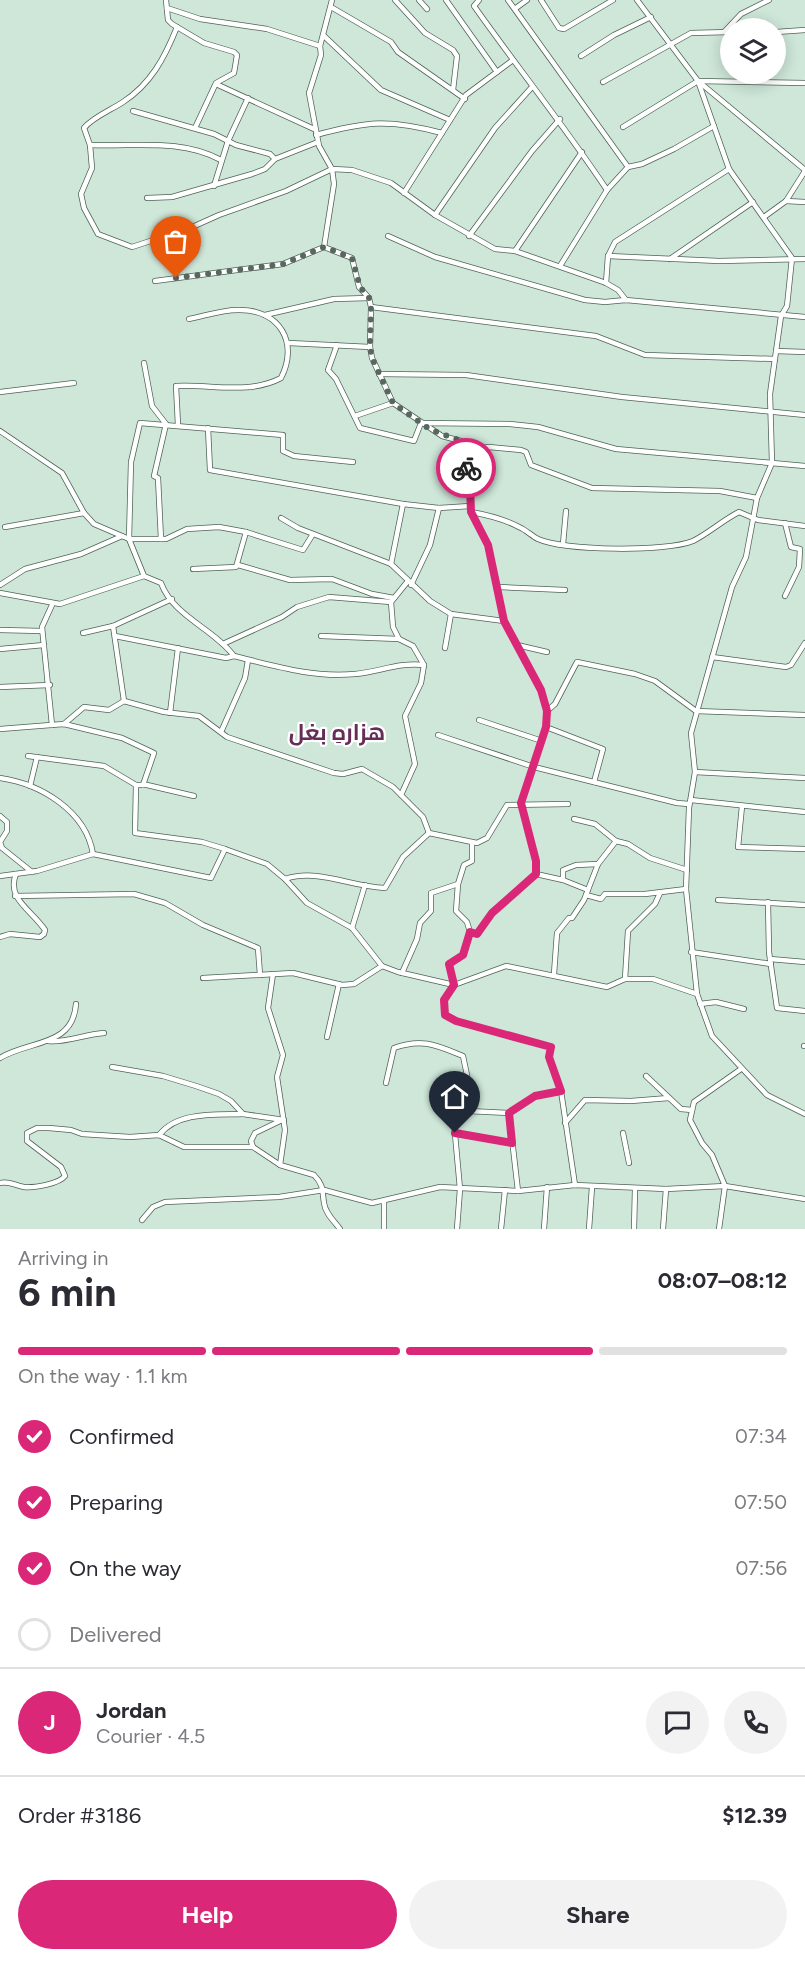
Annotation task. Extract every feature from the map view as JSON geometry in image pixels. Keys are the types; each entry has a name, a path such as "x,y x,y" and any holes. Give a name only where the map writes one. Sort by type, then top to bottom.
{"street":[{"path":"166,0 168,20 177,27 204,43 237,55 234,73 216,84 195,128"},
{"path":"395,0 425,33 453,50 457,56 453,90"},
{"path":"419,0 427,9"},
{"path":"446,0 496,72"},
{"path":"479,0 474,6 532,87 560,119 607,190"},
{"path":"508,0 516,8 628,167"},
{"path":"516,8 526,0"},
{"path":"541,0 559,28 564,29 613,0"},
{"path":"738,18 741,14 769,0"},
{"path":"640,1 698,81 805,171 786,201 764,217"},
{"path":"324,247 334,193 332,169 318,142 309,93 321,56 320,46 330,2 391,42 398,52 465,99"},
{"path":"167,8 200,19 267,29 320,46"},
{"path":"580,56 614,35 651,17"},
{"path":"177,27 165,56 151,77 126,100 86,126 84,132 90,145 90,175 81,190 84,208 98,234 132,247 190,228 286,191 332,169 352,170 391,183 435,215 495,249 515,251 606,283 618,290 626,300"},
{"path":"786,31 805,30"},
{"path":"603,82 691,33 720,31"},
{"path":"324,36 381,90 450,120"},
{"path":"404,193 466,95 513,60"},
{"path":"698,81 729,169 792,258 787,306 781,316 769,412 772,462 757,498 746,557 732,587 691,733 695,772 690,802 686,889 691,952 697,994 712,1036 766,1095 805,1114"},
{"path":"623,127 698,81 805,83"},
{"path":"216,84 315,132 378,121 412,125 442,134"},
{"path":"435,215 495,128 532,87"},
{"path":"214,186 228,141 248,98"},
{"path":"133,111 195,128 270,154 275,159"},
{"path":"469,236 532,151 560,119"},
{"path":"561,266 607,190 628,167 642,164 674,149 714,126"},
{"path":"147,198 172,197 214,186 265,169 275,159 318,142"},
{"path":"90,145 164,145 181,147 221,160"},
{"path":"515,251 582,152"},
{"path":"606,283 608,256 615,242 729,169"},
{"path":"786,201 805,202"},
{"path":"670,260 753,202"},
{"path":"388,236 435,257 585,300 605,302 626,300 805,317"},
{"path":"155,281 283,264 324,247 352,258 360,287 369,298 371,307 370,347 379,374 393,403 442,436 461,441 470,487 471,509 488,545 499,586 504,621 541,690 547,711 546,727 521,803 536,861 536,874 492,913 477,934 470,932"},
{"path":"608,256 670,260 805,259"},
{"path":"189,319 237,309 264,315 334,299 369,298"},
{"path":"371,307 597,336 645,356 775,359"},
{"path":"178,425 176,386 239,388 269,384 281,378 286,368 289,343 279,327 264,315"},
{"path":"289,343 370,347"},
{"path":"337,345 328,370 336,378 360,428 414,441 421,423"},
{"path":"776,351 805,352"},
{"path":"144,363 152,406 166,424"},
{"path":"379,374 466,375 622,397 805,415"},
{"path":"0,392 74,383"},
{"path":"356,416 393,403"},
{"path":"144,576 129,539 131,462 140,423 284,435 283,451 294,456 353,462"},
{"path":"421,423 510,424 538,427 616,448 805,466"},
{"path":"161,539 158,478 154,476 166,424"},
{"path":"208,428 210,470 403,504 471,509 518,526 540,540 563,544 633,548 675,546 693,540 740,512 753,517 805,526"},
{"path":"0,431 62,473 84,513 94,524 129,539 161,539 187,529 219,527 246,532 303,550 313,534"},
{"path":"464,450 489,447 521,450 526,452 531,465 592,488 720,491 757,498"},
{"path":"392,564 403,504"},
{"path":"399,639 393,627 393,600 409,583 430,544 439,508"},
{"path":"563,544 566,511"},
{"path":"5,527 84,513"},
{"path":"281,518 313,534 392,564 409,583 451,614 504,621"},
{"path":"784,596 799,567 800,549 791,546 785,523"},
{"path":"238,565 246,532"},
{"path":"0,585 25,569 81,554 122,536"},
{"path":"193,569 231,569 238,565 290,580 332,579 393,600"},
{"path":"0,593 52,605 144,576 160,583 164,592 189,618 225,643 234,656"},
{"path":"499,586 565,590"},
{"path":"225,643 282,617 297,607 328,597 393,600"},
{"path":"83,633 113,626 172,599"},
{"path":"52,605 42,631 50,685 52,724"},
{"path":"445,648 451,614"},
{"path":"113,626 124,701"},
{"path":"0,630 42,631"},
{"path":"115,636 226,658 234,656 295,672 328,676 358,674 397,664 424,665"},
{"path":"321,636 399,639 413,646 424,665 421,683 405,716 415,764 401,795"},
{"path":"712,657 786,667 791,665 805,644"},
{"path":"0,649 44,645"},
{"path":"517,645 547,652"},
{"path":"170,713 178,648"},
{"path":"221,732 245,678 248,660"},
{"path":"547,711 555,704 578,662 635,674 655,681 696,711 805,715"},
{"path":"0,687 50,685"},
{"path":"64,724 84,707 109,710 124,701 170,713 199,716 228,737 334,773 343,774 362,769 393,787 423,817 429,833"},
{"path":"479,720 542,741"},
{"path":"0,729 64,724 122,738 152,750 154,753 143,785"},
{"path":"546,727 603,749 594,782"},
{"path":"438,735 534,767 677,803 690,802 805,812"},
{"path":"28,756 104,766 136,785 195,796"},
{"path":"30,786 37,757"},
{"path":"695,772 805,778"},
{"path":"0,778 30,786 76,814 91,840 93,854"},
{"path":"136,785 135,833 202,842 267,864 308,903 352,928 382,966 454,985 506,966 554,974 607,987 625,979 653,979 697,994"},
{"path":"429,833 472,843 487,838 507,805 568,804"},
{"path":"742,806 738,847 805,849"},
{"path":"0,816 7,822 7,831 0,842 2,848 32,872"},
{"path":"574,819 595,824 616,841 628,844 650,858 687,870"},
{"path":"285,879 298,875 331,877 385,888 403,857 429,833"},
{"path":"554,974 557,933 569,918 572,918 587,892 598,864 616,841"},
{"path":"472,843 472,861 464,865 458,884 456,911 467,922 470,932 463,955 449,964 454,985 444,1000 445,1015 456,1021 551,1047 549,1057 561,1091 575,1185"},
{"path":"0,876 32,872 93,854 211,878 225,849"},
{"path":"562,880 563,870 576,865 598,864"},
{"path":"0,937 4,934 30,938 44,934 45,930 40,923 15,896 12,884 16,874"},
{"path":"536,874 562,880 601,899 605,894 660,893 686,889"},
{"path":"402,973 417,939 420,923 431,911 431,893 458,884"},
{"path":"352,928 365,885"},
{"path":"15,896 123,893 154,899 258,948 260,975"},
{"path":"625,979 628,931 656,904 660,893"},
{"path":"718,900 805,905"},
{"path":"768,902 771,962 777,1008 805,1011"},
{"path":"691,952 771,962 805,962"},
{"path":"203,978 293,973 339,984 354,984 382,966"},
{"path":"273,974 268,1008 283,1055 277,1077 284,1120 280,1165"},
{"path":"327,1037 339,984"},
{"path":"700,1004 716,1002 744,1009"},
{"path":"0,1058 11,1050 45,1040 68,1030 72,1025 76,1004"},
{"path":"45,1040 64,1041 85,1034 104,1033"},
{"path":"386,1083 394,1048 414,1041 438,1046 463,1056 468,1080 460,1100 463,1108 468,1111 509,1113 535,1096 561,1091"},
{"path":"112,1067 163,1076 219,1094 231,1101 243,1114"},
{"path":"719,1229 725,1186 712,1155 702,1143 690,1120 694,1102 705,1092 741,1069"},
{"path":"646,1076 681,1109 692,1110"},
{"path":"565,1123 585,1100 669,1098"},
{"path":"509,1113 518,1191"},
{"path":"159,1135 164,1128 180,1120 209,1114 243,1114 284,1120"},
{"path":"253,1147 251,1141 255,1133 284,1120"},
{"path":"454,1123 460,1189 457,1229"},
{"path":"0,1183 8,1181 32,1186 62,1180 65,1176 62,1167 27,1141 27,1133 37,1128 130,1137 159,1135 184,1147 253,1147 280,1165 314,1175 324,1190 324,1203 340,1229"},
{"path":"455,1133 512,1143"},
{"path":"623,1133 629,1163"},
{"path":"142,1220 153,1207 165,1202 279,1197 324,1190 372,1203 384,1202 423,1189 440,1187 518,1191 575,1185 635,1189 725,1186 805,1199"},
{"path":"544,1229 547,1187"},
{"path":"589,1229 592,1187"},
{"path":"634,1229 635,1189"},
{"path":"663,1229 666,1189"},
{"path":"501,1229 505,1190"},
{"path":"384,1202 384,1229"}],"way so far":[{"path":"176,278 283,264 324,247 352,258 360,287 369,298 371,307 372,358 393,403 405,414 431,430 442,436 461,441 466,468"}],"district":[{"name":"هزارهِ بغل","path":"337,732"}],"route":[{"path":"455,1133 512,1143 509,1113 535,1096 561,1091 549,1057 551,1047 456,1021 445,1015 444,1000 454,985 450,976 449,964 458,961 463,955 470,932 477,934 482,930 492,913 536,874 536,861 521,803 529,786 546,727 547,711 541,690 504,621 499,586 488,545 471,512 470,487 466,468"}]}
